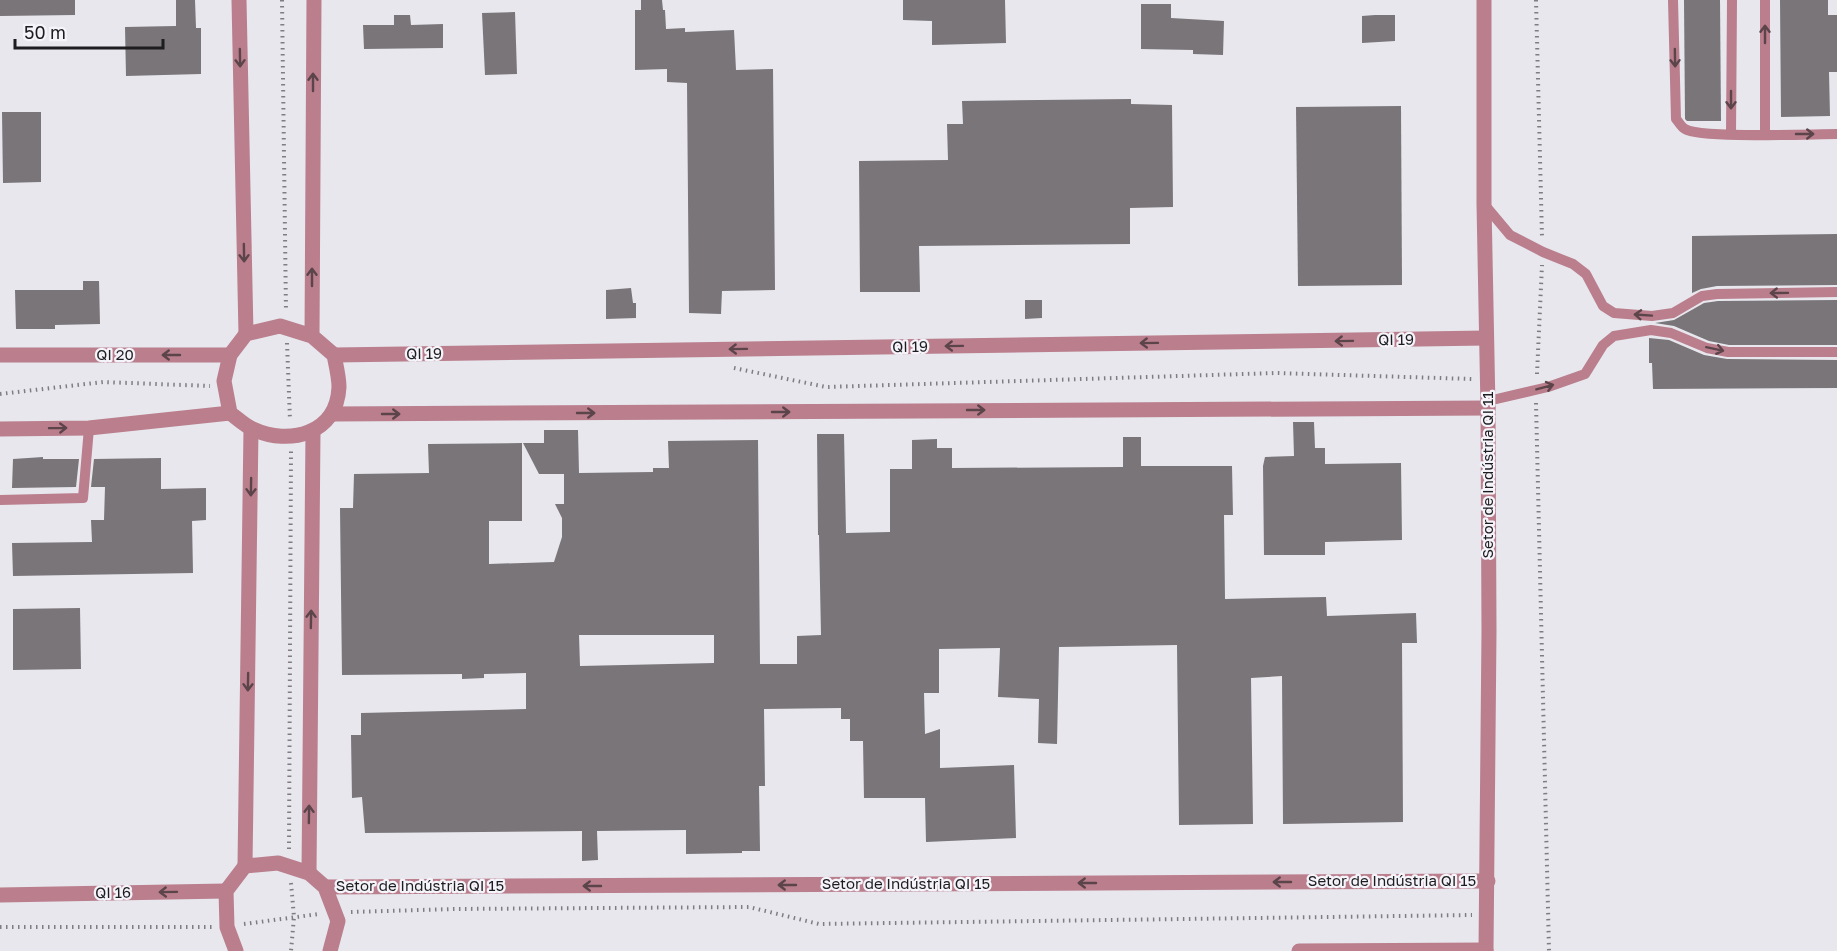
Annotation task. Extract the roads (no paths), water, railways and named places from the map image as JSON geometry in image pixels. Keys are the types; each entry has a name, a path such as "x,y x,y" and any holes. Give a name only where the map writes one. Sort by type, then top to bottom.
{"street":[{"path":"239,0 246,334 230,355 224,381 230,412 252,429 282,438 313,432 332,414 339,388 334,355 312,336 280,326 246,334"},
{"path":"312,336 314,0"},
{"name":"Setor de Indústria QI 11","path":"1299,951 1486,950 1489,631 1484,0"},
{"name":"QI 19","path":"334,355 1486,338"},
{"name":"QI 20","path":"0,355 230,355"},
{"path":"332,414 1488,404"},
{"path":"0,429 89,428 230,412"},
{"path":"237,951 226,927 226,891 245,866 252,429"},
{"path":"309,873 313,432"},
{"path":"245,866 278,863 309,873 326,887 338,921 330,951"},
{"name":"Setor de Indústria QI 15","path":"326,887 1488,881"},
{"name":"QI 16","path":"0,895 226,891"}],"lane":[{"path":"1673,0 1676,119 1683,129 1696,133 1837,134"},
{"path":"1731,134 1732,0"},
{"path":"1765,0 1765,134"},
{"path":"1484,204 1510,235 1573,264 1586,274 1603,306 1614,313 1652,316 1673,313 1702,296 1718,294 1837,292"},
{"path":"1488,404 1585,374 1603,345 1614,336 1651,330 1671,333 1707,348 1728,352 1837,352"},
{"path":"0,500 83,498 89,428"}]}
